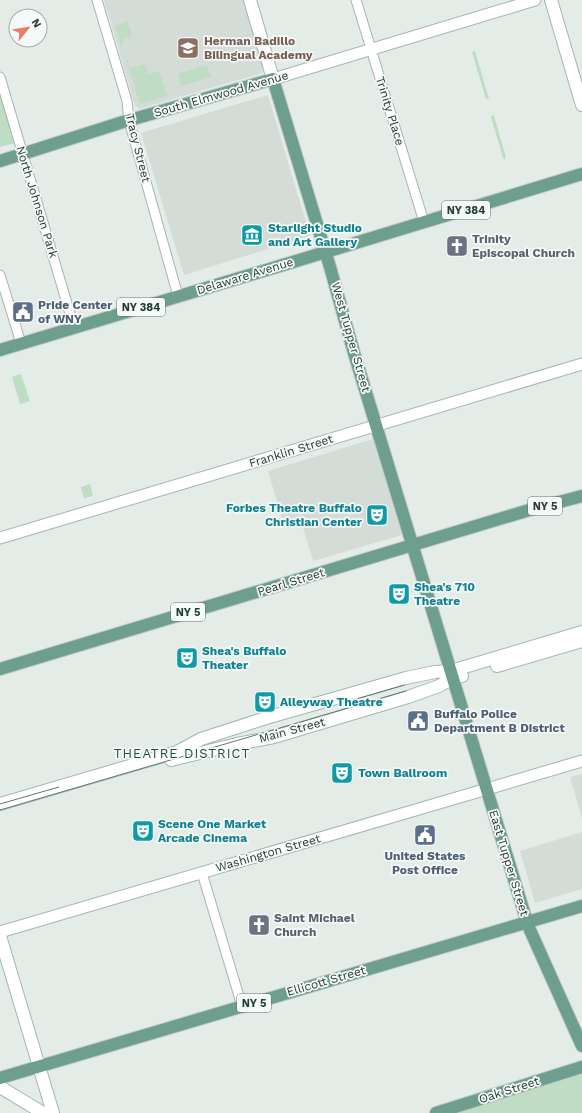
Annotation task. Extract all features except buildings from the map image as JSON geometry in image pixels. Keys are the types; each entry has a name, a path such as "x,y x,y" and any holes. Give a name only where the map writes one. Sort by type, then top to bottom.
{"main road":[{"name":"West Tupper Street","path":"250,0 452,674"},
{"path":"551,0 582,105"},
{"name":"South Elmwood Avenue","path":"0,161 273,79"},
{"name":"Delaware Avenue","path":"0,350 582,174"},
{"name":"Pearl Street","path":"0,669 547,505 582,496"},
{"path":"0,804 177,752 200,739 266,718 406,678 435,672 452,674 582,632"},
{"name":"Main Street","path":"0,811 180,758 237,744 274,737 408,697 439,686 452,674 582,641"},
{"name":"East Tupper Street","path":"452,674 527,922 582,1046"},
{"name":"Ellicott Street","path":"0,1078 582,906"},
{"path":"0,934 53,1113"},
{"name":"Oak Street","path":"436,1113 582,1067"},
{"path":"0,1087 43,1113"}],"street":[{"name":"Tracy Street","path":"96,0 127,101 129,121 178,296"},
{"name":"Trinity Place","path":"356,0 424,222"},
{"name":"South Elmwood Avenue","path":"273,79 535,0"},
{"name":"North Johnson Park","path":"0,77 74,327"},
{"path":"0,275 21,343"},
{"name":"Franklin Street","path":"0,538 582,364"},
{"name":"Washington Street","path":"0,934 582,761"},
{"path":"202,873 242,1006"}],"shaded area":[{"name":"Herman Badillo Bilingual Academy","path":"104,0 244,0 264,70 262,73 139,109 135,106"},
{"path":"268,95 310,236 184,275 141,133"},
{"path":"373,439 402,535 313,561 300,517 283,522 268,471"},
{"path":"582,774 582,818 570,777"},
{"path":"582,832 582,889 535,903 520,851"}],"green space":[{"path":"128,22 132,36 122,39 122,47 115,26"},
{"path":"475,51 489,99 486,99 472,52"},
{"path":"126,59 128,60 130,68 145,64 148,74 159,71 167,96 140,103"},
{"path":"207,65 211,77 181,86 178,74"},
{"path":"0,94 15,143 0,147"},
{"path":"492,115 494,116 506,157 505,159 503,158 491,117"},
{"path":"21,374 30,401 20,404 12,377"},
{"path":"90,484 93,496 84,498 81,487"},
{"path":"582,1073 582,1113 455,1113"}],"tram line":[{"path":"350,701 404,685"},
{"path":"0,810 406,691"},
{"path":"0,804 59,787"}],"place":[{"name":"Herman Badillo Bilingual Academy","path":"188,48"},
{"name":"Starlight Studio and Art Gallery","path":"252,235"},
{"name":"Trinity Episcopal Church","path":"457,246"},
{"name":"Pride Center of WNY","path":"23,312"},
{"name":"Forbes Theatre Buffalo Christian Center","path":"377,515"},
{"name":"Shea's 710 Theatre","path":"399,594"},
{"name":"Shea's Buffalo Theater","path":"187,658"},
{"name":"Alleyway Theatre","path":"265,702"},
{"name":"Buffalo Police Department B District","path":"418,721"},
{"name":"Town Ballroom","path":"342,773"},
{"name":"Scene One Market Arcade Cinema","path":"143,831"},
{"name":"United States Post Office","path":"425,835"},
{"name":"Saint Michael Church","path":"259,925"}],"district":[{"name":"THEATRE DISTRICT","path":"182,753"}]}
